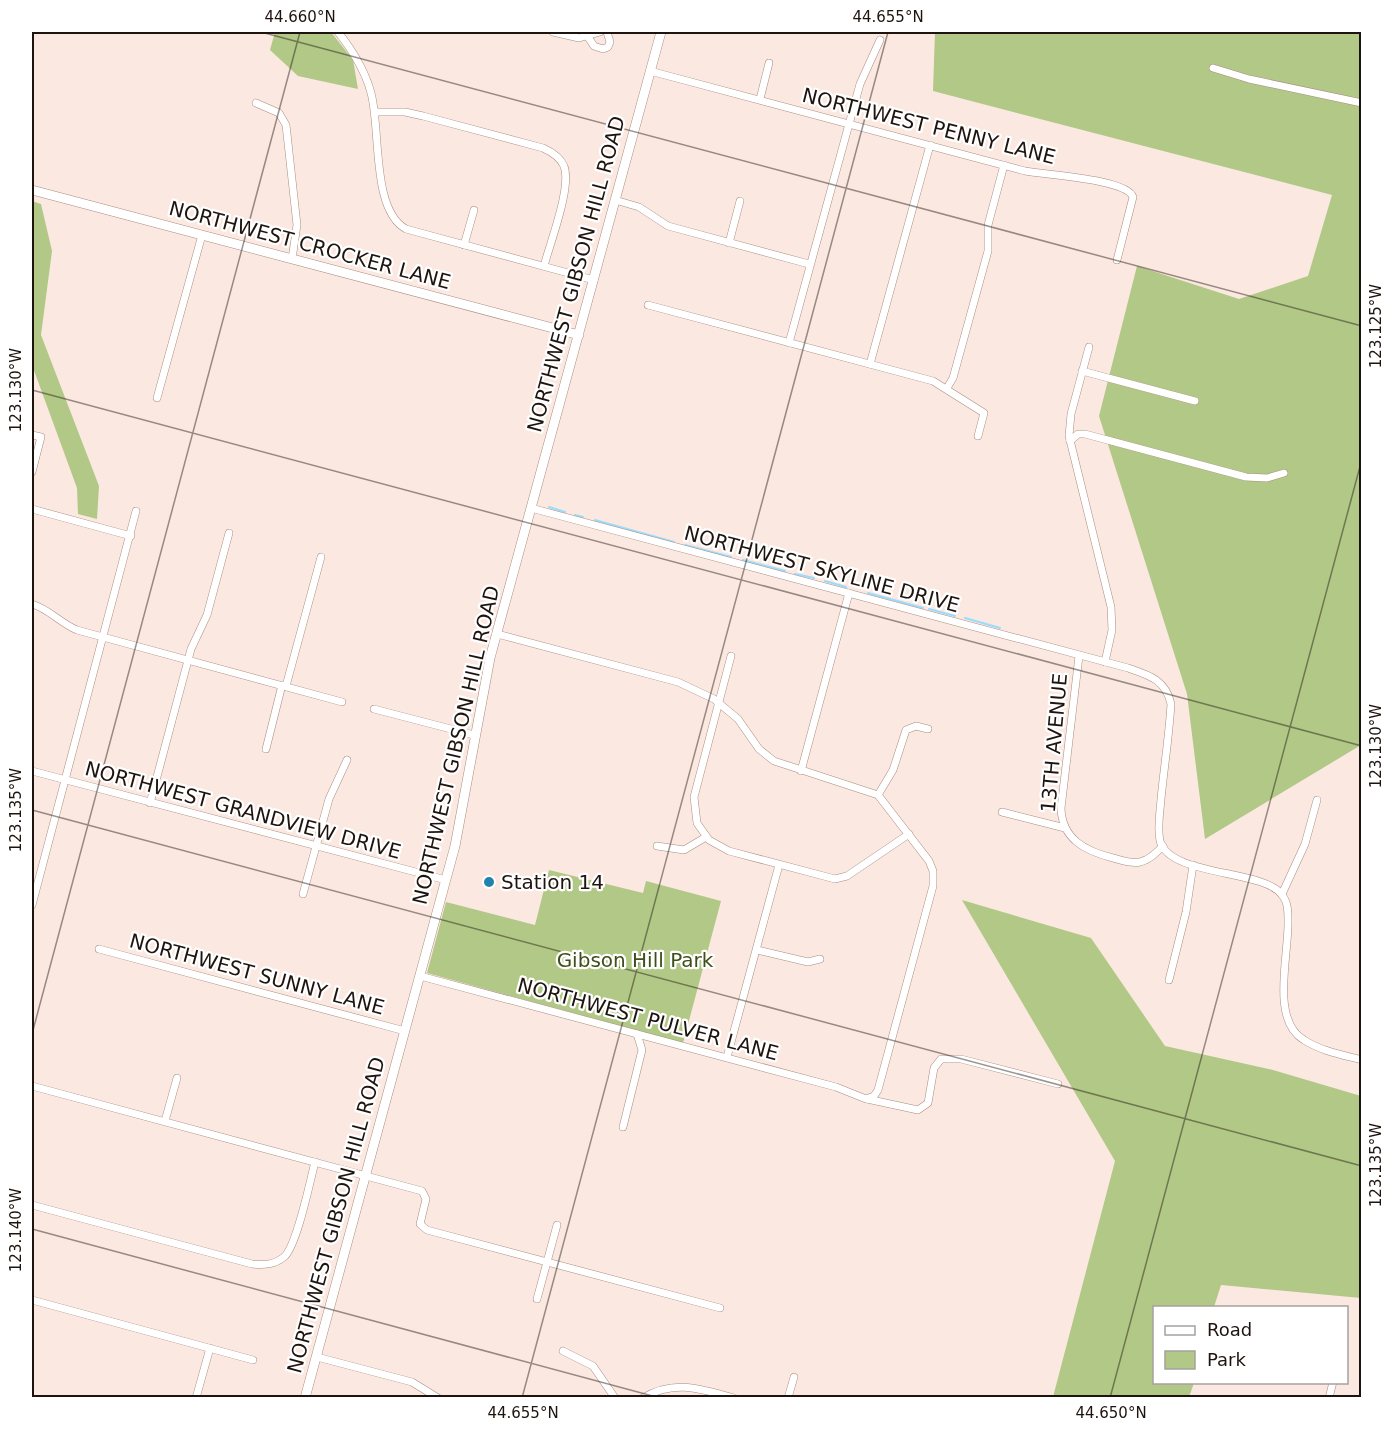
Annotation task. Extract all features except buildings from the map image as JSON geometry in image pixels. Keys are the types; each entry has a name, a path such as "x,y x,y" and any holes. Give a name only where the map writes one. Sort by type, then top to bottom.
{"main road":[{"name":"NORTHWEST GIBSON HILL ROAD","path":"305,1398 446,880 461,818 474,735 496,634 661,32"},
{"name":"NORTHWEST CROCKER LANE","path":"32,190 579,334"}],"street":[{"path":"338,32 363,70 375,112 385,199 391,216 406,229 594,280"},
{"path":"553,32 579,38 599,33"},
{"path":"588,37 594,46 603,50 610,42 607,32"},
{"path":"789,343 860,84 880,40"},
{"path":"760,99 770,63"},
{"path":"1213,68 1362,103"},
{"name":"NORTHWEST PENNY LANE","path":"650,71 1004,165 1049,176 1081,177 1130,190 1134,197 1117,260"},
{"path":"256,104 279,113 286,124 297,225 292,259"},
{"path":"375,112 405,112 543,148 561,160 565,168 566,183 544,266"},
{"path":"870,364 930,145"},
{"path":"947,388 958,364 988,251 988,225 1004,165"},
{"path":"615,200 648,211 668,226 810,264"},
{"path":"729,243 740,201"},
{"path":"464,245 474,210"},
{"path":"157,398 202,235"},
{"path":"648,305 870,364 947,388 984,412 978,436"},
{"path":"1089,347 1071,414 1070,441 1111,607 1112,630 1105,662"},
{"path":"1082,371 1195,401"},
{"path":"1070,441 1078,434 1085,434 1246,477 1267,478 1284,473"},
{"path":"32,435 41,437 32,472"},
{"name":"NORTHWEST SKYLINE DRIVE","path":"531,508 1151,676 1164,686 1169,694 1170,720 1159,822 1163,846"},
{"path":"32,509 130,536"},
{"path":"32,905 35,878 66,780 105,638 136,512"},
{"path":"150,803 188,661 207,615 229,533"},
{"path":"266,749 321,556"},
{"path":"801,771 849,593"},
{"path":"32,604 52,613 63,624 77,630 342,702"},
{"path":"496,634 688,686 718,703 738,719 766,756 784,767 878,795 930,864 933,886 878,1090 874,1096 866,1099"},
{"path":"731,656 694,797 694,813 706,837 729,851 828,878 843,878 909,834"},
{"name":"13TH AVENUE","path":"1066,830 1061,808 1079,656"},
{"path":"375,709 474,735"},
{"path":"878,795 892,770 906,730 916,726 928,729"},
{"path":"303,894 329,799 347,760"},
{"name":"NORTHWEST GRANDVIEW DRIVE","path":"32,771 446,880"},
{"path":"1282,894 1305,844 1317,800"},
{"path":"1002,812 1066,830 1090,851 1126,861 1146,860 1163,846 1169,853 1193,865 1261,883 1282,894 1288,907 1283,1004 1288,1023 1299,1037 1308,1043 1362,1060"},
{"path":"657,846 684,850 706,837"},
{"path":"728,1057 778,865"},
{"path":"1169,980 1186,912 1193,865"},
{"name":"NORTHWEST SUNNY LANE","path":"99,949 405,1031"},
{"path":"757,950 808,962 820,959"},
{"name":"NORTHWEST PULVER LANE","path":"420,976 728,1057 836,1087 866,1099 918,1110 928,1103 934,1068 941,1059 961,1059 1058,1084"},
{"path":"623,1127 642,1050 637,1034"},
{"path":"165,1121 177,1078"},
{"path":"32,1086 422,1191 426,1199 420,1224 427,1230 720,1308"},
{"path":"32,1205 252,1264 269,1264 284,1257 292,1245 315,1162"},
{"path":"537,1299 557,1225"},
{"path":"32,1300 253,1360"},
{"path":"196,1398 210,1348"},
{"path":"563,1351 593,1366 615,1398"},
{"path":"317,1357 412,1382 438,1398"},
{"path":"788,1398 794,1377"},
{"path":"643,1398 657,1389 680,1386 734,1398"}],"green space":[{"path":"275,32 331,32 353,60 358,89 298,76 270,50"},
{"path":"935,32 1361,32 1361,745 1205,839 1187,694 1099,416 1137,266 1239,299 1308,276 1332,195 933,91"},
{"path":"32,201 41,204 52,251 41,335 99,486 97,519 78,514 77,488 32,365 34,251"},
{"name":"Gibson Hill Park","path":"549,870 643,893 646,881 721,901 683,1043 427,973 446,902 535,925"},
{"path":"962,900 1091,938 1165,1046 1273,1070 1361,1096 1361,1298 1221,1285 1214,1306 1153,1306 1153,1384 1194,1384 1189,1397 1053,1397 1115,1161"}],"waterway":[{"path":"549,507 565,512"},
{"path":"575,515 583,517"},
{"path":"595,520 674,542"},
{"path":"685,545 731,557"},
{"path":"743,560 785,571"},
{"path":"795,574 814,578"},
{"path":"825,581 846,587"},
{"path":"868,593 923,608"},
{"path":"929,609 955,616"},
{"path":"965,618 1000,628"}],"place":[{"name":"Station 14","path":"489,882"}]}
